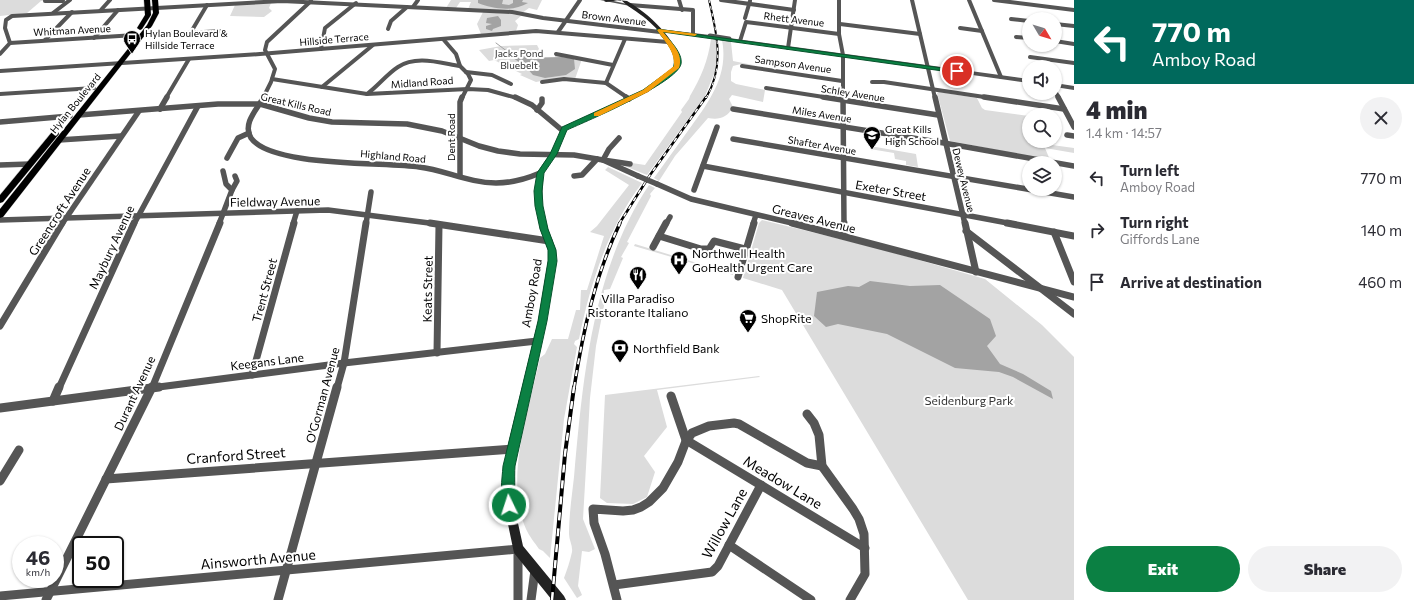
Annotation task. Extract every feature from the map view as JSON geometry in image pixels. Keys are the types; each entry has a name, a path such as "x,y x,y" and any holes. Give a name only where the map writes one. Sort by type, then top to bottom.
{"main road":[{"name":"Hylan Boulevard","path":"0,215 117,64 147,17 146,0"},
{"name":"Hylan Boulevard","path":"0,200 94,88 142,35 155,18 155,0"},
{"path":"604,0 619,0"},
{"path":"563,131 571,125 646,91 677,67 678,58 676,53 660,31 645,16 623,0"},
{"name":"Amboy Road","path":"560,600 518,549 511,521 508,491 509,466 512,449 547,300 552,261 552,250 544,229 539,206 538,191 540,173 553,154 563,131"}],"street":[{"path":"53,13 70,0"},
{"path":"100,11 110,0"},
{"path":"321,50 325,28 360,0"},
{"path":"413,7 418,0"},
{"path":"558,32 580,0"},
{"path":"604,0 630,5 693,10 693,34"},
{"path":"680,0 682,10"},
{"path":"721,0 749,2 794,10"},
{"path":"788,48 795,0"},
{"path":"839,0 839,34 842,55 843,100 844,236"},
{"name":"Dewey Avenue","path":"912,0 944,142 976,272"},
{"path":"969,0 1001,78"},
{"path":"994,0 1074,10"},
{"path":"45,1 63,1"},
{"name":"Brown Avenue","path":"10,43 5,28 6,19 9,17 53,13 271,1 311,1 512,12 565,21 660,31"},
{"path":"227,158 238,138 249,133 249,120 260,104 275,72 275,65 264,49 267,42 311,1"},
{"path":"740,41 749,2"},
{"path":"191,32 207,5"},
{"path":"388,29 391,21 407,7"},
{"path":"94,38 118,10"},
{"path":"45,40 72,12"},
{"path":"1012,19 1022,20"},
{"name":"Rhett Avenue","path":"745,20 839,34"},
{"path":"840,24 920,34"},
{"path":"1062,25 1074,26"},
{"path":"960,28 982,31"},
{"path":"142,35 224,31"},
{"name":"Hillside Terrace","path":"0,71 321,50 536,31 668,42"},
{"path":"660,31 710,36 1022,80"},
{"name":"Whitman Avenue","path":"10,43 135,35"},
{"path":"1016,37 1022,37"},
{"path":"443,39 456,54 460,66 466,72 492,75 511,84"},
{"path":"606,83 625,39"},
{"path":"1062,42 1074,44"},
{"path":"0,54 10,43"},
{"path":"322,87 374,45"},
{"path":"556,54 586,58 613,65"},
{"path":"1030,56 1074,63"},
{"path":"160,109 189,59"},
{"path":"367,94 397,68 407,63 427,61 460,66"},
{"name":"Sampson Avenue","path":"742,66 842,81"},
{"name":"Dent Road","path":"460,176 460,102 471,80 466,72"},
{"name":"Midland Road","path":"272,79 367,94 452,88 486,90 509,95 525,102 563,131"},
{"path":"542,82 564,79 606,83 629,99"},
{"path":"872,82 884,82 1064,109"},
{"path":"1062,86 1074,88"},
{"path":"0,94 94,88"},
{"name":"Schley Avenue","path":"766,88 938,115"},
{"path":"537,110 542,103 542,99"},
{"path":"1060,100 1074,127"},
{"name":"Great Kills Road","path":"79,115 233,103 260,104 317,120 332,122 407,124 431,128 479,146 498,151 525,154 553,154"},
{"name":"Maybury Avenue","path":"53,401 138,215 198,106"},
{"name":"Miles Avenue","path":"733,109 944,142 1074,166"},
{"name":"Greencroft Avenue","path":"0,326 66,217 139,111"},
{"path":"0,122 70,116"},
{"path":"694,190 717,127"},
{"name":"Highland Road","path":"249,133 252,140 258,145 283,155 314,159 418,167 480,182 499,183 525,179 540,173"},
{"path":"1067,135 1074,136"},
{"path":"59,140 122,136"},
{"path":"574,176 582,175 600,160 619,138"},
{"name":"Shafter Avenue","path":"734,139 1074,197"},
{"name":"Greaves Avenue","path":"553,154 600,160 691,199 844,236 1074,297"},
{"path":"600,160 630,164"},
{"path":"0,165 30,164"},
{"name":"Exeter Street","path":"703,166 1074,236"},
{"path":"224,171 226,184 232,190"},
{"name":"Durant Avenue","path":"48,596 152,388 225,213 232,190 237,181 236,176"},
{"name":"O'Gorman Avenue","path":"278,600 344,363 371,192"},
{"name":"Trent Street","path":"252,375 297,210"},
{"name":"Fieldway Avenue","path":"0,220 328,210 367,214 549,241"},
{"path":"738,277 756,215"},
{"path":"653,247 670,217"},
{"name":"Keats Street","path":"437,353 439,225"},
{"path":"966,232 1074,314"},
{"path":"1054,232 1074,282"},
{"path":"659,236 705,249 711,247 714,240 745,249"},
{"name":"Keegans Lane","path":"0,408 344,363 537,341"},
{"path":"671,396 686,440"},
{"path":"806,414 814,423 820,434 822,466 853,509 859,519 864,534 865,574 850,600"},
{"path":"617,600 614,585 594,522 593,509 633,510 650,501 667,480 680,456 686,440 695,431 734,423 739,424 807,463 822,466"},
{"name":"Meadow Lane","path":"686,440 865,548"},
{"name":"Cranford Street","path":"106,479 512,449"},
{"path":"0,480 19,450"},
{"name":"Willow Lane","path":"614,585 712,572 718,566 761,485"},
{"path":"729,545 811,600"},
{"path":"518,549 518,600"},
{"name":"Ainsworth Avenue","path":"0,596 48,596 518,549"},
{"path":"531,600 535,570"}],"green space":[{"path":"0,0 50,0 41,1 27,13 0,16"},
{"name":"Jacks Pond Bluebelt","path":"451,0 542,0 537,10 529,8 522,13 468,9 471,2 460,2 456,8 446,8"},
{"path":"271,3 269,8 272,11 264,17 230,16 235,5"},
{"name":"Jacks Pond Bluebelt","path":"483,12 521,16 515,21 518,25 516,31 481,34 477,24"},
{"path":"711,39 717,40 716,69 705,96 647,175 622,165 632,163 645,165 682,112 681,110 698,82 704,69"},
{"path":"722,40 731,42 733,61 758,66 741,64 733,66 731,81 736,84 765,90 763,102 732,95 729,99 733,107 731,111 725,116 716,119 708,118 675,156 659,181 654,178 704,108 716,87 723,65"},
{"name":"Jacks Pond Bluebelt","path":"537,45 539,49 532,57 555,57 555,55 582,59 575,79 551,79 536,82 520,75 522,74 494,60 489,61 479,50 501,46"},
{"path":"939,92 977,98 982,108 985,110 1022,115 1022,148 1045,148 1048,156 1029,156 950,141 937,93"},
{"path":"870,146 916,154 918,167 906,165 906,161 895,159 894,153 870,149"},
{"path":"1062,146 1074,148 1074,153 1045,148 1062,148"},
{"path":"608,167 642,183 630,200 610,238 595,277 583,318 579,339 575,341 574,344 577,347 564,419 550,558 539,549 529,534 520,509 517,488 521,444 540,358 545,354 552,339 568,339 576,310 580,310 581,290 587,290 604,236 590,232 597,226 629,185 605,170"},
{"path":"649,185 655,188 650,194 651,196 627,242 629,243 621,257 623,258 610,289 604,290 604,306 596,346 590,398 583,519 595,549 589,552 582,551 578,586 582,595 577,598 564,578 572,552 569,534 570,512 587,363 603,289 614,253 630,218"},
{"name":"Seidenburg Park","path":"762,220 877,248 985,279 1042,325 1074,357 1074,600 968,600 782,290 743,278 759,223"},
{"path":"635,244 733,274 733,275 634,246"},
{"path":"760,377 657,390 667,427 644,456 655,472 647,497 633,504 607,503 600,498 605,395"}],"shaded area":[{"path":"478,0 503,0 502,4 509,5 513,3 513,0 523,0 522,2 528,3 516,8 503,9 478,3"},
{"path":"498,16 501,20 501,26 493,29 492,31 486,29 486,26 492,24 486,23 487,18"},
{"path":"518,55 533,58 562,57 574,59 575,69 566,75 545,78 533,75 525,66 513,58 514,56"},
{"path":"870,281 910,286 940,285 990,319 996,336 987,346 1000,364 1023,374 1051,391 1053,399 1013,377 999,372 955,368 887,334 838,324 826,327 814,316 817,292 848,286 859,287"}],"waterway":[{"path":"496,43 508,52 516,55"}],"railway":[{"path":"706,98 716,74 718,50 715,25 709,0"},
{"path":"619,224 650,175 706,97"},
{"path":"574,388 581,346 591,304 611,243 620,223"},
{"path":"552,600 565,454 574,387"}],"slow traffic":[{"path":"597,114 646,91 677,67 678,58 676,53 659,30 695,34"}],"place":[{"name":"Hylan Boulevard & Hillside Terrace","path":"132,54"},
{"name":"Great Kills High School","path":"872,150"},
{"name":"Northwell Health GoHealth Urgent Care","path":"679,275"},
{"name":"Villa Paradiso Ristorante Italiano","path":"638,290"},
{"name":"ShopRite","path":"748,333"},
{"name":"Northfield Bank","path":"620,363"}],"route":[{"path":"509,505 509,466 547,300 552,261 552,250 544,229 539,206 538,191 540,173 553,154 565,128 599,114 646,91 676,68 678,65 676,53 659,30 957,71"}]}
